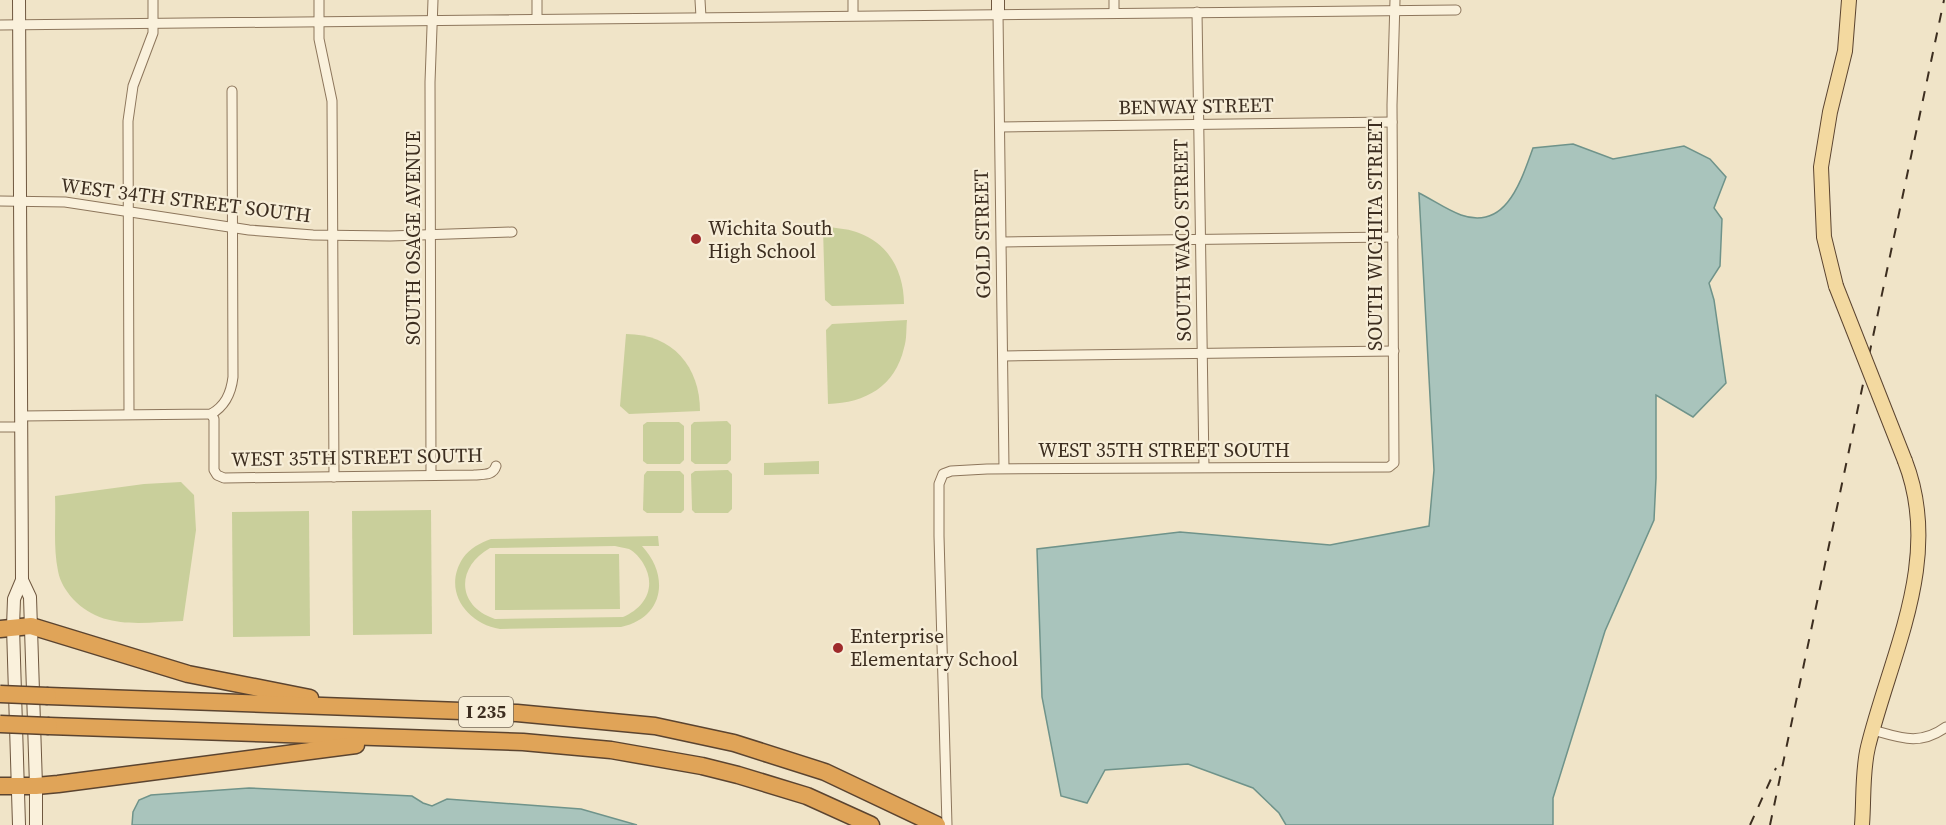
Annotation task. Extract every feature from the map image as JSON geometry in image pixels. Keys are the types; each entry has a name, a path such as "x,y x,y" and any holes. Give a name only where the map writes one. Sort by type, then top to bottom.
{"highway":[{"path":"7,628 31,626 188,674 369,708"},
{"name":"I 235","path":"0,694 517,713 655,726 734,743 825,772 938,825"},
{"name":"I 235","path":"0,724 522,742 611,750 702,766 738,775 807,796 871,825"},
{"path":"0,786 36,786 405,739"}],"main road":[{"path":"1849,0 1845,51 1830,112 1821,167 1824,237 1836,286 1912,478 1918,536 1915,584 1866,755 1862,825"}],"street":[{"path":"19,0 22,580 14,599 7,628 19,825"},
{"path":"129,414 130,104 136,77 150,42 153,0"},
{"path":"319,0 321,49 332,101 334,477"},
{"name":"SOUTH OSAGE AVENUE","path":"431,475 430,82 433,0"},
{"path":"537,0 537,18"},
{"path":"700,0 700,16"},
{"path":"853,0 853,15"},
{"name":"GOLD STREET","path":"998,0 1005,468"},
{"path":"1114,0 1114,12"},
{"path":"1244,0 1244,11"},
{"path":"0,25 1197,12 1395,5 1456,10"},
{"name":"SOUTH WICHITA STREET","path":"1389,467 1394,463 1395,458 1392,122 1395,5"},
{"name":"SOUTH WACO STREET","path":"1197,12 1204,467"},
{"path":"0,427 21,421 129,414 211,414 224,403 232,384 232,91"},
{"name":"BENWAY STREET","path":"1000,127 1392,122"},
{"name":"WEST 34TH STREET SOUTH","path":"0,201 65,202 233,228 332,235 512,232"},
{"path":"1002,242 1393,237"},
{"path":"1004,356 1394,351"},
{"name":"WEST 35TH STREET SOUTH","path":"211,414 214,419 214,470 217,475 224,478 490,474 496,466"},
{"name":"WEST 35TH STREET SOUTH","path":"947,825 939,536 939,484 946,472 1005,468 1389,467"},
{"path":"22,580 30,597 36,825"},
{"path":"1873,730 1904,738 1923,739 1937,734 1946,727"}],"green space":[{"path":"831,227 859,233 879,244 898,270 904,304 832,306 825,300 823,228"},
{"path":"907,320 906,341 900,361 886,382 866,396 842,403 828,404 826,330 832,324"},
{"path":"626,334 657,340 681,356 695,380 700,411 629,414 620,406"},
{"path":"727,421 731,425 731,460 727,464 695,464 691,461 691,425 694,422"},
{"path":"647,422 679,422 684,426 684,460 680,464 647,464 643,461 643,425"},
{"path":"819,461 819,474 764,475 764,463"},
{"path":"728,470 732,474 732,509 728,513 695,513 692,510 691,474 695,471"},
{"path":"647,471 680,471 684,475 684,510 681,513 647,513 643,510 644,475"},
{"path":"181,482 194,495 196,530 183,621 139,623 111,620 97,616 73,599 62,583 56,562 55,496 144,484"},
{"path":"431,510 432,634 353,635 352,511"},
{"path":"309,511 310,636 233,637 232,512"},
{"path":"658,536 659,546 642,546 657,570 658,594 654,605 646,615 621,627 500,629 488,626 477,620 461,603 455,582 457,570 466,554 491,539","holes":["617,546 629,549 637,555 643,563 649,580 649,588 643,602 623,617 495,619 482,613 467,596 466,575 471,565 490,548"]},
{"path":"495,554 619,554 620,609 495,610"}],"water":[{"path":"1573,144 1613,159 1684,146 1710,159 1726,177 1714,208 1722,219 1720,266 1709,283 1714,300 1726,383 1693,417 1656,395 1654,520 1605,631 1553,798 1553,825 1286,825 1279,813 1253,788 1188,764 1105,770 1087,803 1061,796 1042,697 1037,549 1180,532 1330,545 1429,526 1434,470 1419,193 1461,215 1477,218 1490,216 1500,210 1517,188 1533,148"},
{"path":"249,788 412,796 432,806 447,799 581,809 637,825 132,825 133,812 139,800 151,795"}],"railway":[{"path":"1770,825 1944,0"},
{"path":"1750,825 1776,768"}],"place":[{"name":"Wichita South High School","path":"696,239"},
{"name":"Enterprise Elementary School","path":"838,648"}]}
